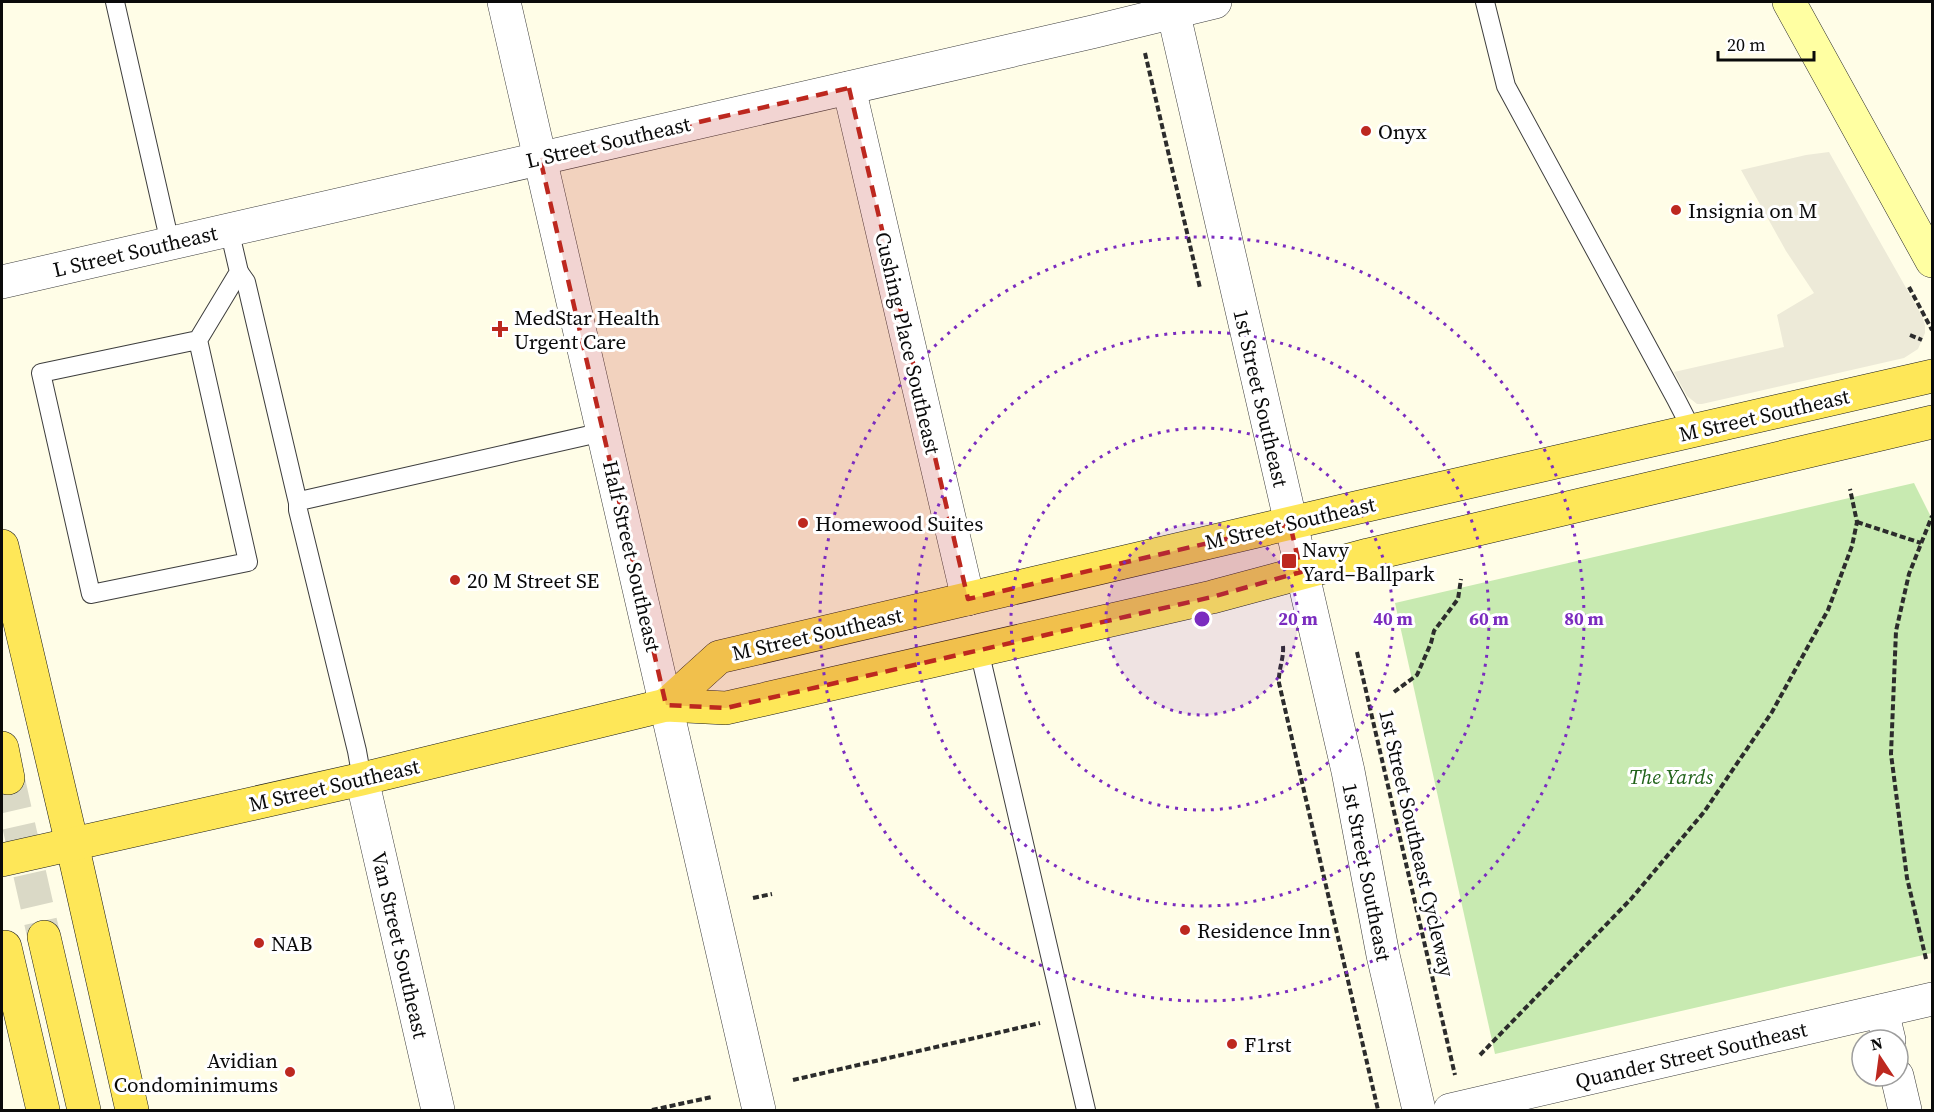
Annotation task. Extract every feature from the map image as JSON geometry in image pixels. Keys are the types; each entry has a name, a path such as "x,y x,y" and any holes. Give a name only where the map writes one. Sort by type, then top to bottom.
{"main road":[{"path":"1790,2 1932,261"},
{"name":"M Street Southeast","path":"666,705 719,657 1932,376"},
{"name":"M Street Southeast","path":"2,860 362,779 666,705 726,708 1212,597 1301,572 1932,422"},
{"path":"2,546 132,1110"},
{"path":"44,938 84,1110"},
{"path":"5,947 43,1110"}],"street":[{"name":"Half Street Southeast","path":"504,2 759,1110"},
{"name":"L Street Southeast","path":"2,282 849,88 1172,7 1215,2"},
{"name":"1st Street Southeast","path":"1172,7 1348,771 1383,955 1419,1110"},
{"name":"Cushing Place Southeast","path":"849,88 968,599"},
{"name":"Van Street Southeast","path":"362,779 438,1110"},
{"name":"Quander Street Southeast","path":"1450,1110 1885,1026 1932,999"},
{"path":"1900,1088 1905,1110"}],"lane":[{"path":"116,2 170,243"},
{"path":"1485,2 1506,86 1693,432"},
{"path":"229,229 240,272 246,282 362,779"},
{"path":"198,340 41,373 91,594 248,562 198,340 240,272"},
{"path":"298,503 603,432"},
{"path":"979,650 1086,1110"}],"path":[{"path":"1148,68 1202,294"},
{"path":"1910,335 1922,340"},
{"path":"1480,1055 1631,899 1704,812 1772,712 1828,610 1852,546 1857,522 1850,489"},
{"path":"1926,959 1907,878 1892,754 1896,631 1909,574 1932,516"},
{"path":"1857,522 1921,543"},
{"path":"1395,692 1417,675 1431,644 1434,631 1458,599 1461,579"},
{"path":"1282,641 1284,655 1279,670 1279,683 1378,1110"},
{"name":"1st Street Southeast Cycleway","path":"1357,651 1455,1074"},
{"path":"753,898 772,894"},
{"path":"793,1080 1064,1017"},
{"path":"652,1110 712,1097"}],"highlighted area":[{"path":"849,88 968,599 1290,524 1301,572 1212,597 726,708 666,705 540,158"}],"green space":[{"name":"The Yards","path":"1914,483 1932,519 1932,953 1495,1054 1395,603"}],"shaded area":[{"path":"1829,152 1922,316 1925,333 1918,349 1904,358 1697,404 1687,396 1674,372 1784,347 1777,315 1814,293 1786,251 1741,170"}],"tunnel":[{"path":"8,778 44,937"}],"place":[{"name":"Onyx","path":"1366,131"},
{"name":"Insignia on M","path":"1676,210"},
{"name":"MedStar Health Urgent Care","path":"500,329"},
{"name":"Homewood Suites","path":"803,523"},
{"name":"Navy Yard–Ballpark","path":"1289,561"},
{"name":"20 M Street SE","path":"455,580"},
{"name":"Residence Inn","path":"1185,930"},
{"name":"NAB","path":"259,943"},
{"name":"F1rst","path":"1232,1044"},
{"name":"Avidian Condominimums","path":"290,1072"}]}
